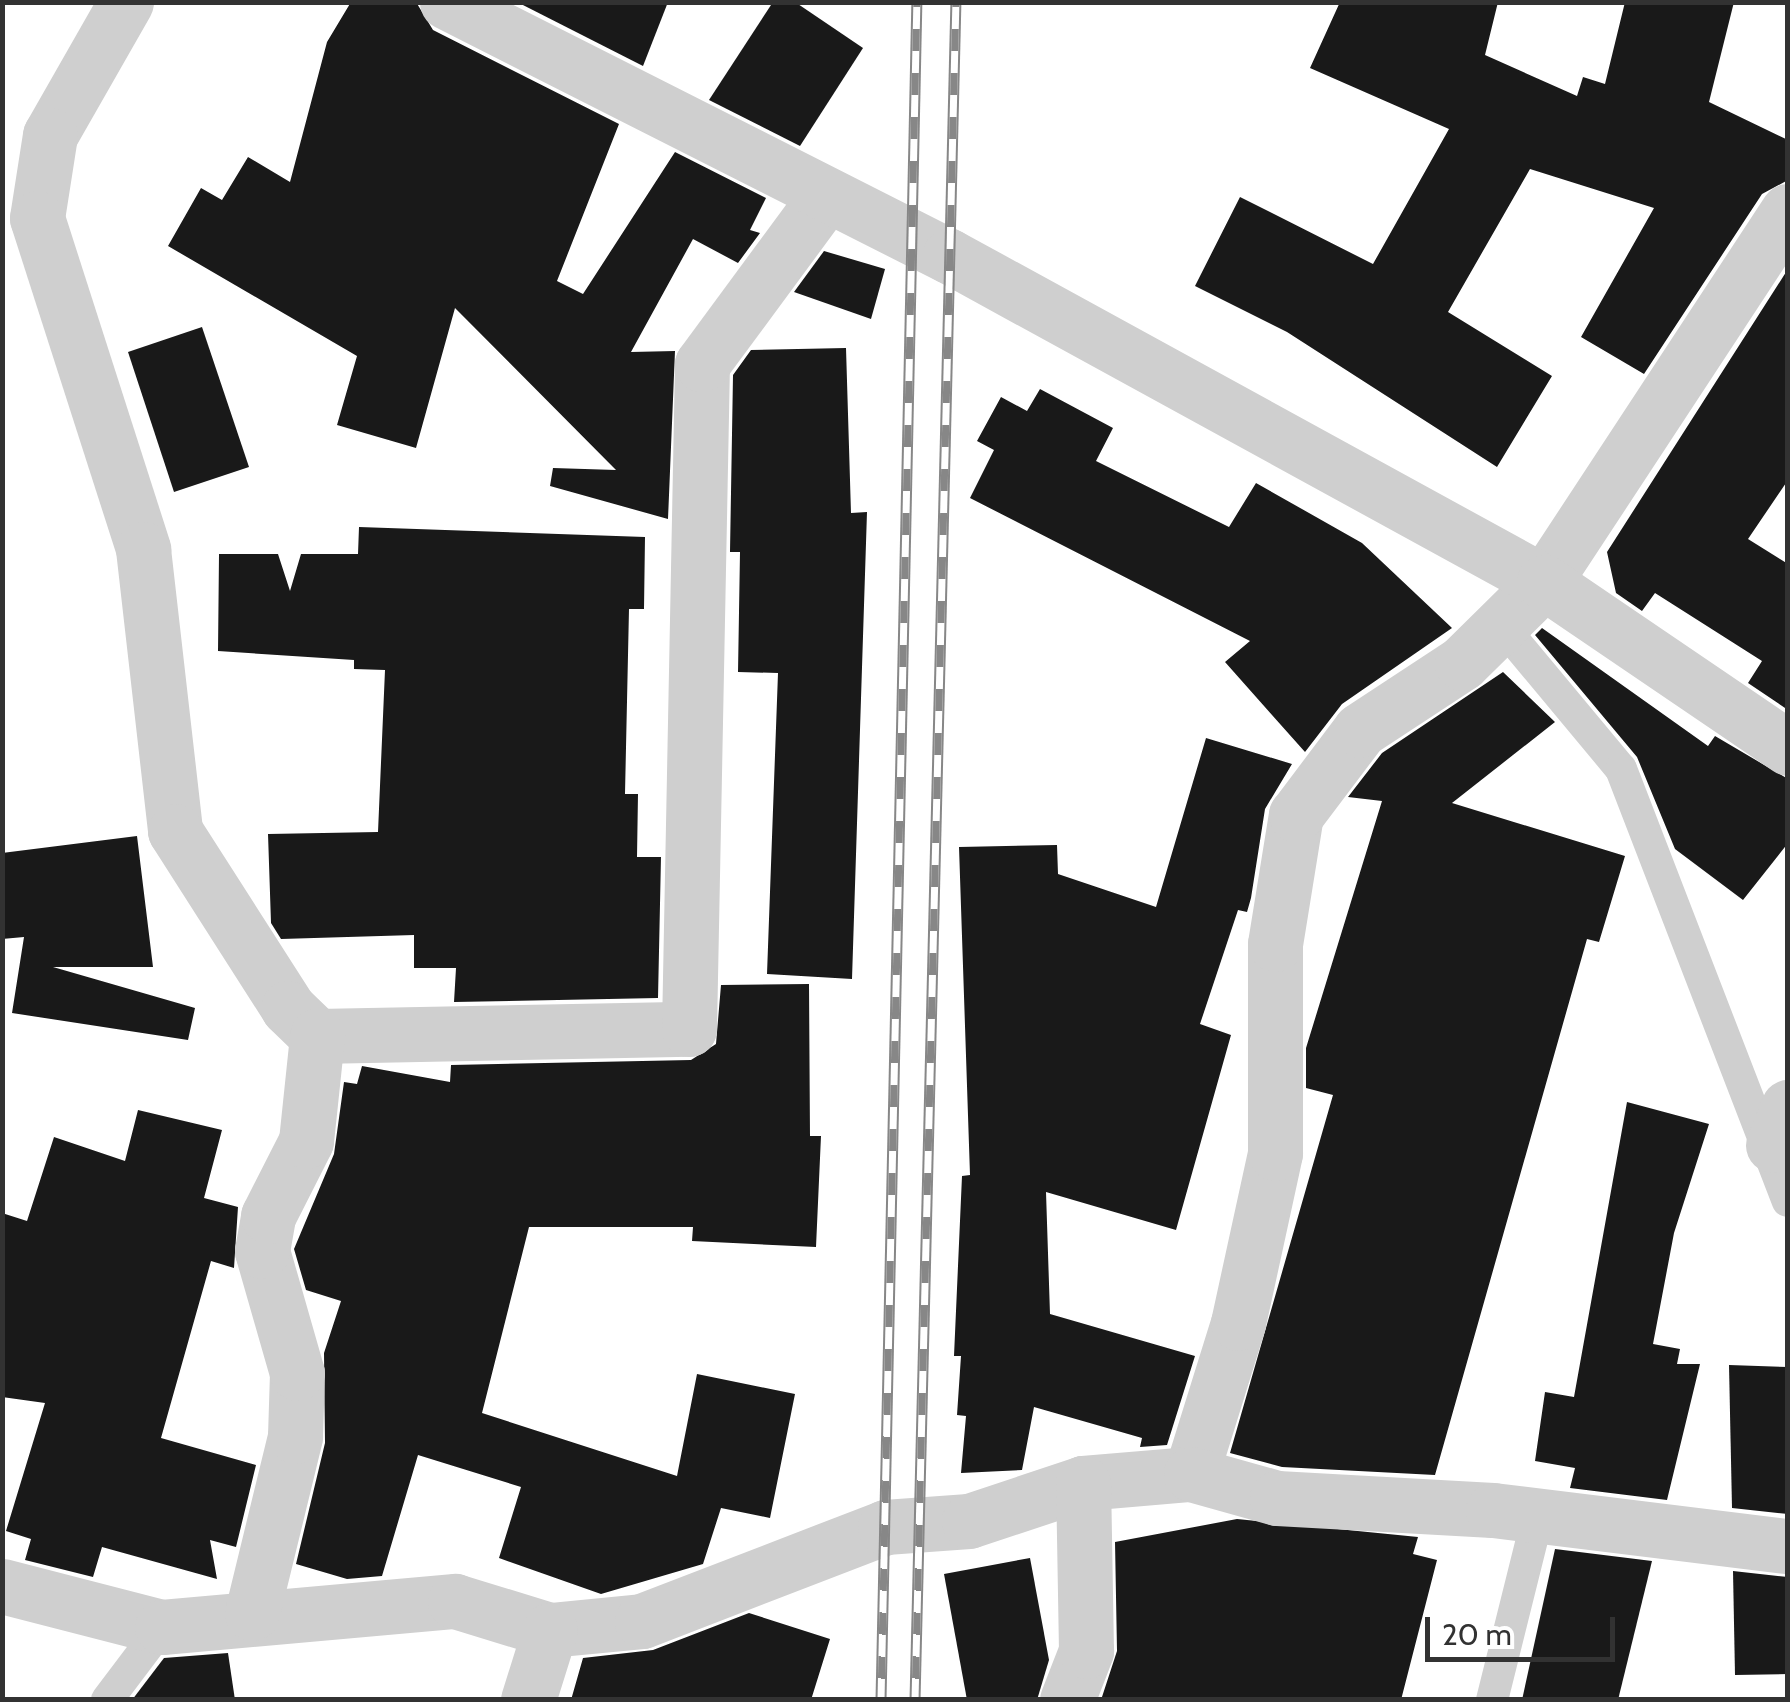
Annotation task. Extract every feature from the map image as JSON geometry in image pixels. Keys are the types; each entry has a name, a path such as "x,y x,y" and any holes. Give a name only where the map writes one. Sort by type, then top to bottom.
{"street":[{"path":"126,2 50,135 37,218 144,549 175,832 288,1008 316,1036 689,1028 702,364 826,196"},
{"path":"471,8 1544,582 1788,748"},
{"path":"1191,1474 1238,1323 1275,1153 1275,944 1296,815 1360,730 1501,626 1544,582 1788,211"},
{"path":"252,1613 296,1436 297,1372 262,1251 306,1140 316,1036"},
{"path":"2,1586 162,1627 252,1613 455,1601 550,1630 642,1620 737,1590 848,1537 919,1519 969,1521 1083,1483 1191,1474 1277,1498 1538,1516 1788,1546"},
{"path":"1067,1700 1086,1651 1083,1483"},
{"path":"528,1700 550,1630"}],"lane":[{"path":"1501,626 1621,769 1780,1126 1788,1201"},
{"path":"1492,1700 1538,1516"},
{"path":"107,1700 162,1627"}],"building":[{"path":"351,2 416,2 433,30 619,124 557,281 583,294 675,152 766,198 750,230 760,233 738,263 693,239 631,352 675,351 668,519 550,486 553,468 616,470 455,308 416,448 337,425 357,356 168,246 201,188 222,200 248,157 290,182 327,42"},
{"path":"517,2 668,2 643,66"},
{"path":"773,2 795,2 863,48 800,146 709,100"},
{"path":"1340,2 1498,2 1485,55 1577,96 1583,77 1605,84 1625,2 1734,2 1709,102 1788,140 1788,180 1762,194 1644,374 1581,337 1654,208 1530,169 1448,312 1552,376 1497,467 1287,332 1195,286 1240,197 1373,264 1449,129 1310,68"},
{"path":"824,251 885,269 871,319 794,292"},
{"path":"1788,269 1788,480 1748,539 1788,564 1788,710 1748,683 1762,661 1655,593 1642,611 1616,593 1607,552"},
{"path":"202,327 249,467 174,492 128,352"},
{"path":"846,348 851,513 867,512 852,979 767,974 778,673 738,672 740,552 730,552 733,375 751,350"},
{"path":"1040,389 1113,428 1096,461 1229,527 1256,483 1362,543 1452,628 1342,704 1305,752 1225,662 1250,641 970,498 994,450 977,441 1001,397 1027,411"},
{"path":"359,527 645,537 644,609 629,609 625,794 638,794 637,857 661,857 658,998 454,1002 456,968 414,968 414,935 281,939 271,923 268,834 378,832 385,670 354,669 354,660 218,651 219,554 278,554 290,591 301,554 358,554"},
{"path":"1542,628 1708,746 1715,736 1788,779 1788,843 1743,900 1675,849 1637,757 1535,635"},
{"path":"1503,672 1555,722 1452,803 1625,856 1599,942 1587,939 1435,1475 1282,1467 1230,1453 1333,1095 1306,1088 1306,1048 1382,801 1348,797 1382,753"},
{"path":"1206,738 1292,764 1265,809 1247,912 1238,910 1200,1024 1231,1035 1176,1230 1046,1192 1050,1314 1195,1356 1167,1445 1140,1447 1142,1438 1034,1407 1022,1470 961,1473 966,1416 957,1415 961,1356 954,1356 962,1176 970,1175 959,847 1057,845 1058,874 1156,907"},
{"path":"137,836 153,967 53,967 195,1008 188,1040 12,1013 24,937 2,939 2,853"},
{"path":"809,984 810,1136 821,1136 816,1247 692,1241 693,1227 529,1227 482,1413 677,1476 697,1374 795,1394 770,1518 721,1508 703,1564 601,1594 499,1558 521,1487 418,1455 382,1576 347,1579 296,1564 325,1443 324,1353 341,1301 306,1290 294,1249 334,1154 344,1082 357,1084 362,1066 450,1082 451,1065 691,1060 716,1044 721,985"},
{"path":"1627,1102 1709,1124 1674,1233 1653,1344 1680,1349 1677,1364 1700,1364 1667,1500 1570,1488 1575,1468 1535,1461 1545,1392 1574,1397"},
{"path":"138,1110 222,1130 204,1198 238,1207 234,1268 211,1261 161,1438 256,1465 236,1547 210,1540 217,1579 102,1547 93,1577 25,1560 31,1539 6,1531 45,1403 2,1397 2,1213 27,1221 54,1137 125,1161"},
{"path":"1729,1365 1788,1367 1788,1514 1732,1508"},
{"path":"1237,1519 1418,1537 1413,1554 1437,1560 1401,1700 1101,1700 1117,1651 1115,1542"},
{"path":"1555,1549 1652,1561 1618,1700 1522,1700"},
{"path":"1030,1558 1049,1660 1037,1700 967,1700 944,1574"},
{"path":"1733,1571 1788,1577 1788,1674 1735,1675"},
{"path":"749,1613 830,1639 811,1700 571,1700 583,1658 653,1650"},
{"path":"228,1653 235,1700 132,1700 164,1658"}],"railway":[{"path":"881,1700 917,2"},
{"path":"915,1700 956,2"}]}
